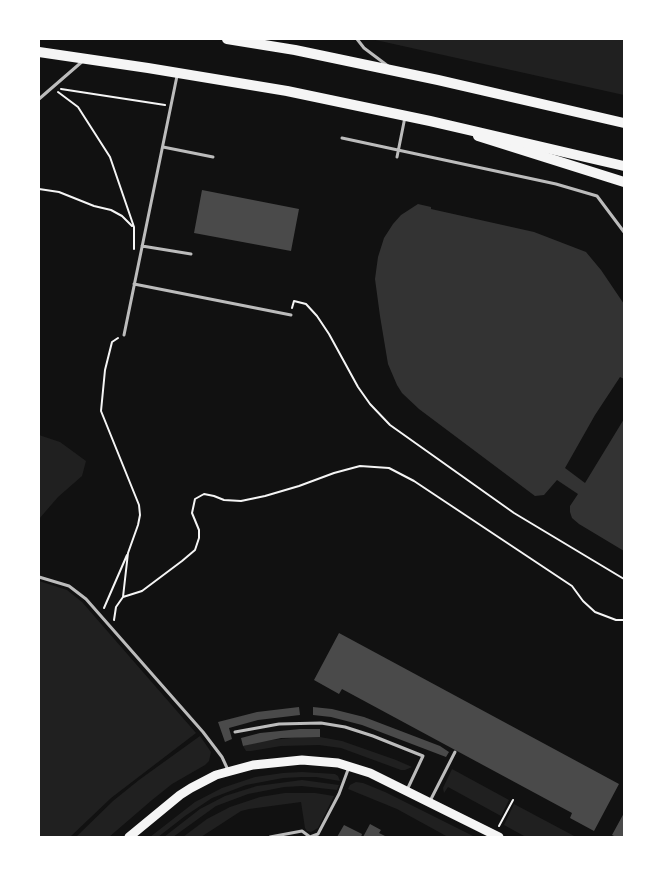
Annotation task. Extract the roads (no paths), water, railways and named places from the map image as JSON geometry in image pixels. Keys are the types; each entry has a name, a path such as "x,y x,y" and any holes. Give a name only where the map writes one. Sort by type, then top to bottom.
{"main road":[{"path":"227,39 295,50 395,71 624,123"},
{"path":"39,52 287,91 430,121 624,166"},
{"path":"430,121 624,182"},
{"path":"129,837 160,810 191,788 229,770 292,760 318,761 350,766 370,772 497,836"}],"lane":[{"path":"357,39 364,48 395,71"},
{"path":"39,99 85,59"},
{"path":"124,335 178,73"},
{"path":"397,157 405,116"},
{"path":"342,138 556,184 597,196 624,232"},
{"path":"162,147 213,157"},
{"path":"142,246 191,254"},
{"path":"134,284 291,315"},
{"path":"39,577 69,586 86,599 202,732 222,757 229,770"},
{"path":"235,732 279,724 321,723 346,727 373,736 423,756 407,790"},
{"path":"430,802 455,752"},
{"path":"270,837 302,831 310,837 318,834 339,794 350,766"}]}
